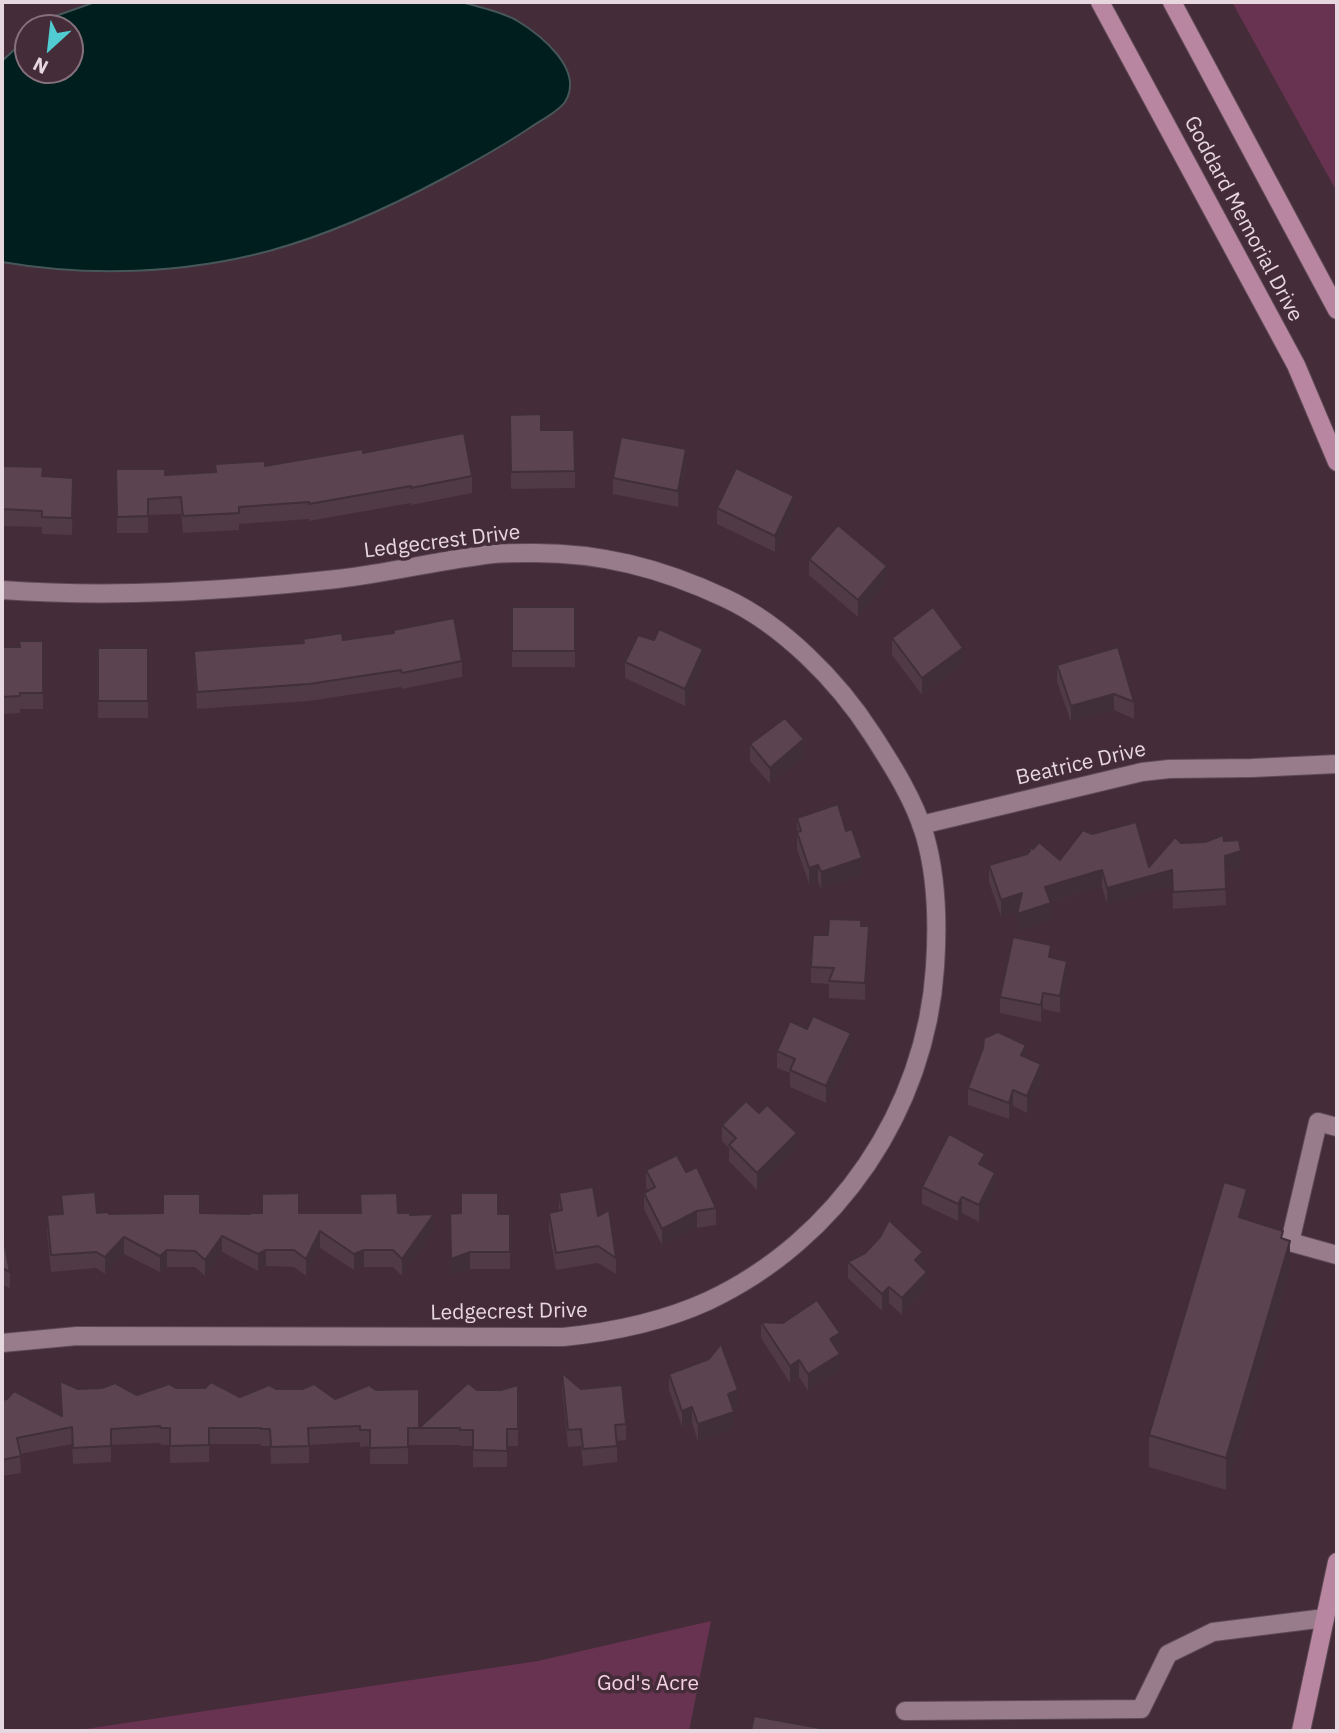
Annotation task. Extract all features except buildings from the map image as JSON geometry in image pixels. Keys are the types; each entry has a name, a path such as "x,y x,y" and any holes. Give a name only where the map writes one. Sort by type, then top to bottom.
{"main road":[{"name":"Goddard Memorial Drive","path":"1100,2 1296,365 1337,463"},
{"name":"Goddard Memorial Drive","path":"1172,2 1337,310"},
{"path":"1301,1731 1337,1562"}],"street":[{"name":"Ledgecrest Drive","path":"2,590 127,594 204,591 341,579 498,553 563,553 617,560 669,574 729,599 771,626 813,662 855,708 892,765 926,838 935,889 937,930 933,995 927,1028 903,1100 874,1156 856,1181 810,1232 739,1285 706,1302 636,1326 563,1337 77,1336 2,1343"},
{"name":"Beatrice Drive","path":"921,825 1142,772 1337,764"},
{"path":"1337,1127 1318,1122 1290,1242 1337,1255"},
{"path":"905,1711 1141,1709 1168,1654 1213,1632 1325,1618"}],"green space":[{"path":"1232,2 1337,2 1337,192"},
{"name":"God's Acre","path":"711,1621 689,1731 72,1731 538,1661"}],"shaded area":[{"path":"95,2 461,2 516,20 537,35 548,44 565,66 570,90 565,102 554,112 510,141 423,189 337,228 269,251 203,265 136,271 68,270 2,262 2,61 14,50 14,84 84,84 84,14 61,14"}]}
